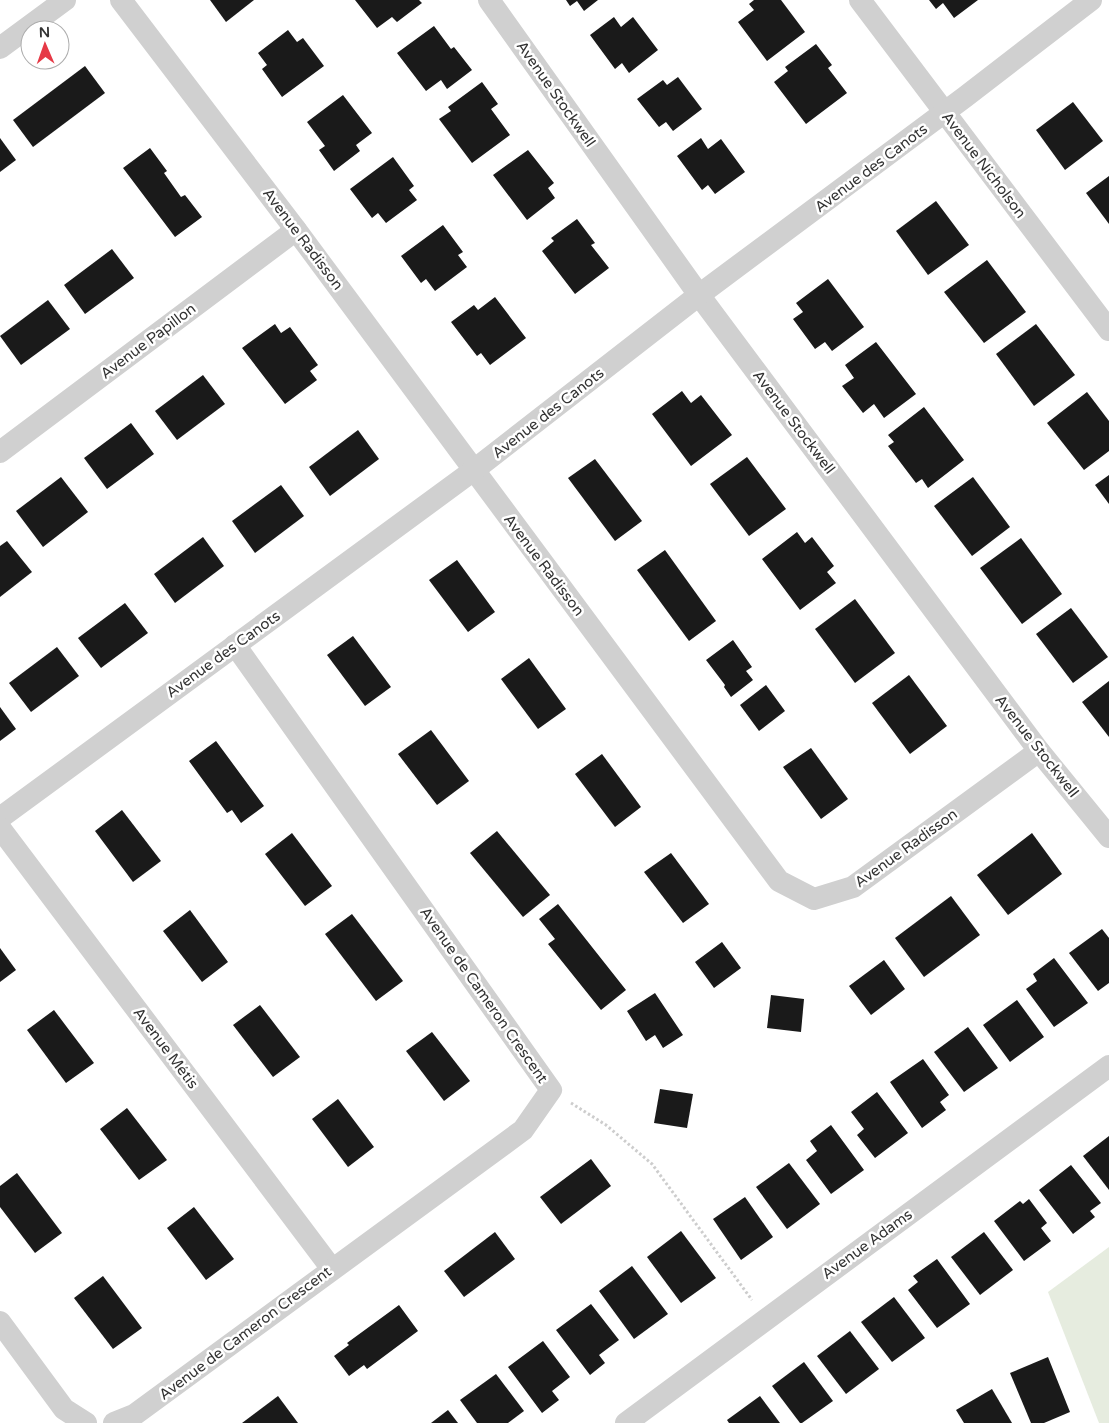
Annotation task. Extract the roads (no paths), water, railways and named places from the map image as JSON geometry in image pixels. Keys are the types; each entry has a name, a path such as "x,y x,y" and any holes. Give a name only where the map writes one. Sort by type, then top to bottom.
{"street":[{"path":"0,48 65,0"},
{"name":"Avenue Radisson","path":"122,0 296,230 779,881 814,899 852,887 1039,750"},
{"name":"Avenue Stockwell","path":"489,0 699,295 1039,750 1109,837"},
{"name":"Avenue Nicholson","path":"860,0 1109,330"},
{"name":"Avenue des Canots","path":"0,818 474,470 699,295 944,113 1091,0"},
{"name":"Avenue Papillon","path":"0,452 296,230"},
{"name":"Avenue de Cameron Crescent","path":"114,1423 134,1415 523,1130 551,1090 235,645"},
{"name":"Avenue Métis","path":"0,828 332,1269"},
{"name":"Avenue Adams","path":"626,1423 1109,1066"},
{"path":"0,1322 64,1409 86,1423"}]}
